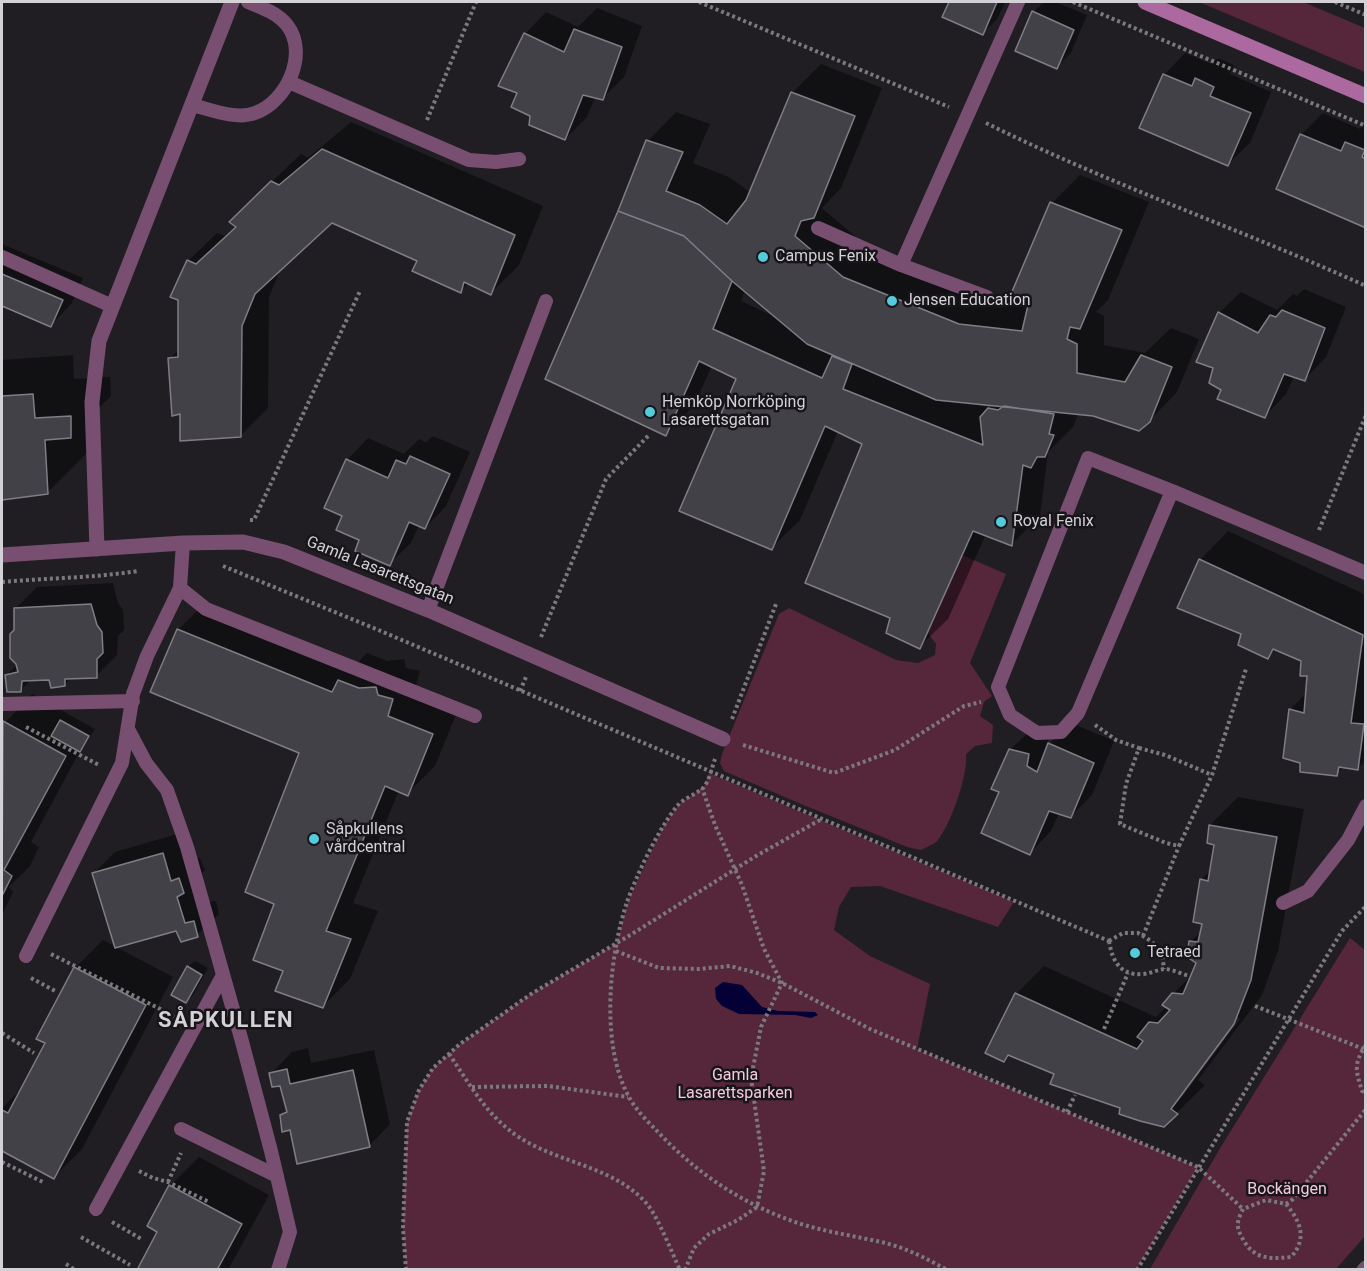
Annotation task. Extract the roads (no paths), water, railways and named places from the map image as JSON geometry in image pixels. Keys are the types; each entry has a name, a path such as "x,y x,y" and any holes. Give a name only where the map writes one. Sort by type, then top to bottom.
{"main road":[{"path":"1145,2 1365,96"}],"street":[{"path":"97,549 92,402 99,341 232,2"},
{"name":"Gamla Lasarettsgatan","path":"2,555 183,543 243,542 284,552 428,610 723,739"}],"lane":[{"path":"192,105 236,115 256,113 275,100 289,82 297,49 288,27 272,12 248,2"},
{"path":"901,266 1018,2"},
{"path":"289,82 469,160 496,162 519,159"},
{"path":"818,228 901,266 987,297"},
{"path":"2,257 112,306"},
{"path":"428,610 546,301"},
{"path":"1172,490 1078,713 1062,732 1037,733 1010,715 998,687 1088,458 1172,490 1365,573"},
{"path":"29,950 122,763 133,701 147,657 180,588 183,543"},
{"path":"180,588 206,609 475,716"},
{"path":"2,704 133,701"},
{"path":"128,729 146,763 167,790 187,847 223,975 290,1232 278,1269"},
{"path":"1284,903 1308,891 1348,840 1365,806"},
{"path":"100,1213 123,1162 223,975"},
{"path":"185,1131 277,1176"}],"place":[{"name":"Campus Fenix","path":"763,257"},
{"name":"Jensen Education","path":"892,301"},
{"name":"Hemköp Norrköping Lasarettsgatan","path":"650,412"},
{"name":"Royal Fenix","path":"1001,522"},
{"name":"Såpkullens vårdcentral","path":"314,839"},
{"name":"Tetraed","path":"1135,953"}],"district":[{"name":"SÅPKULLEN","path":"226,1021"}],"park label":[{"name":"Gamla Lasarettsparken","path":"735,1085"},
{"name":"Bockängen","path":"1287,1190"}]}
